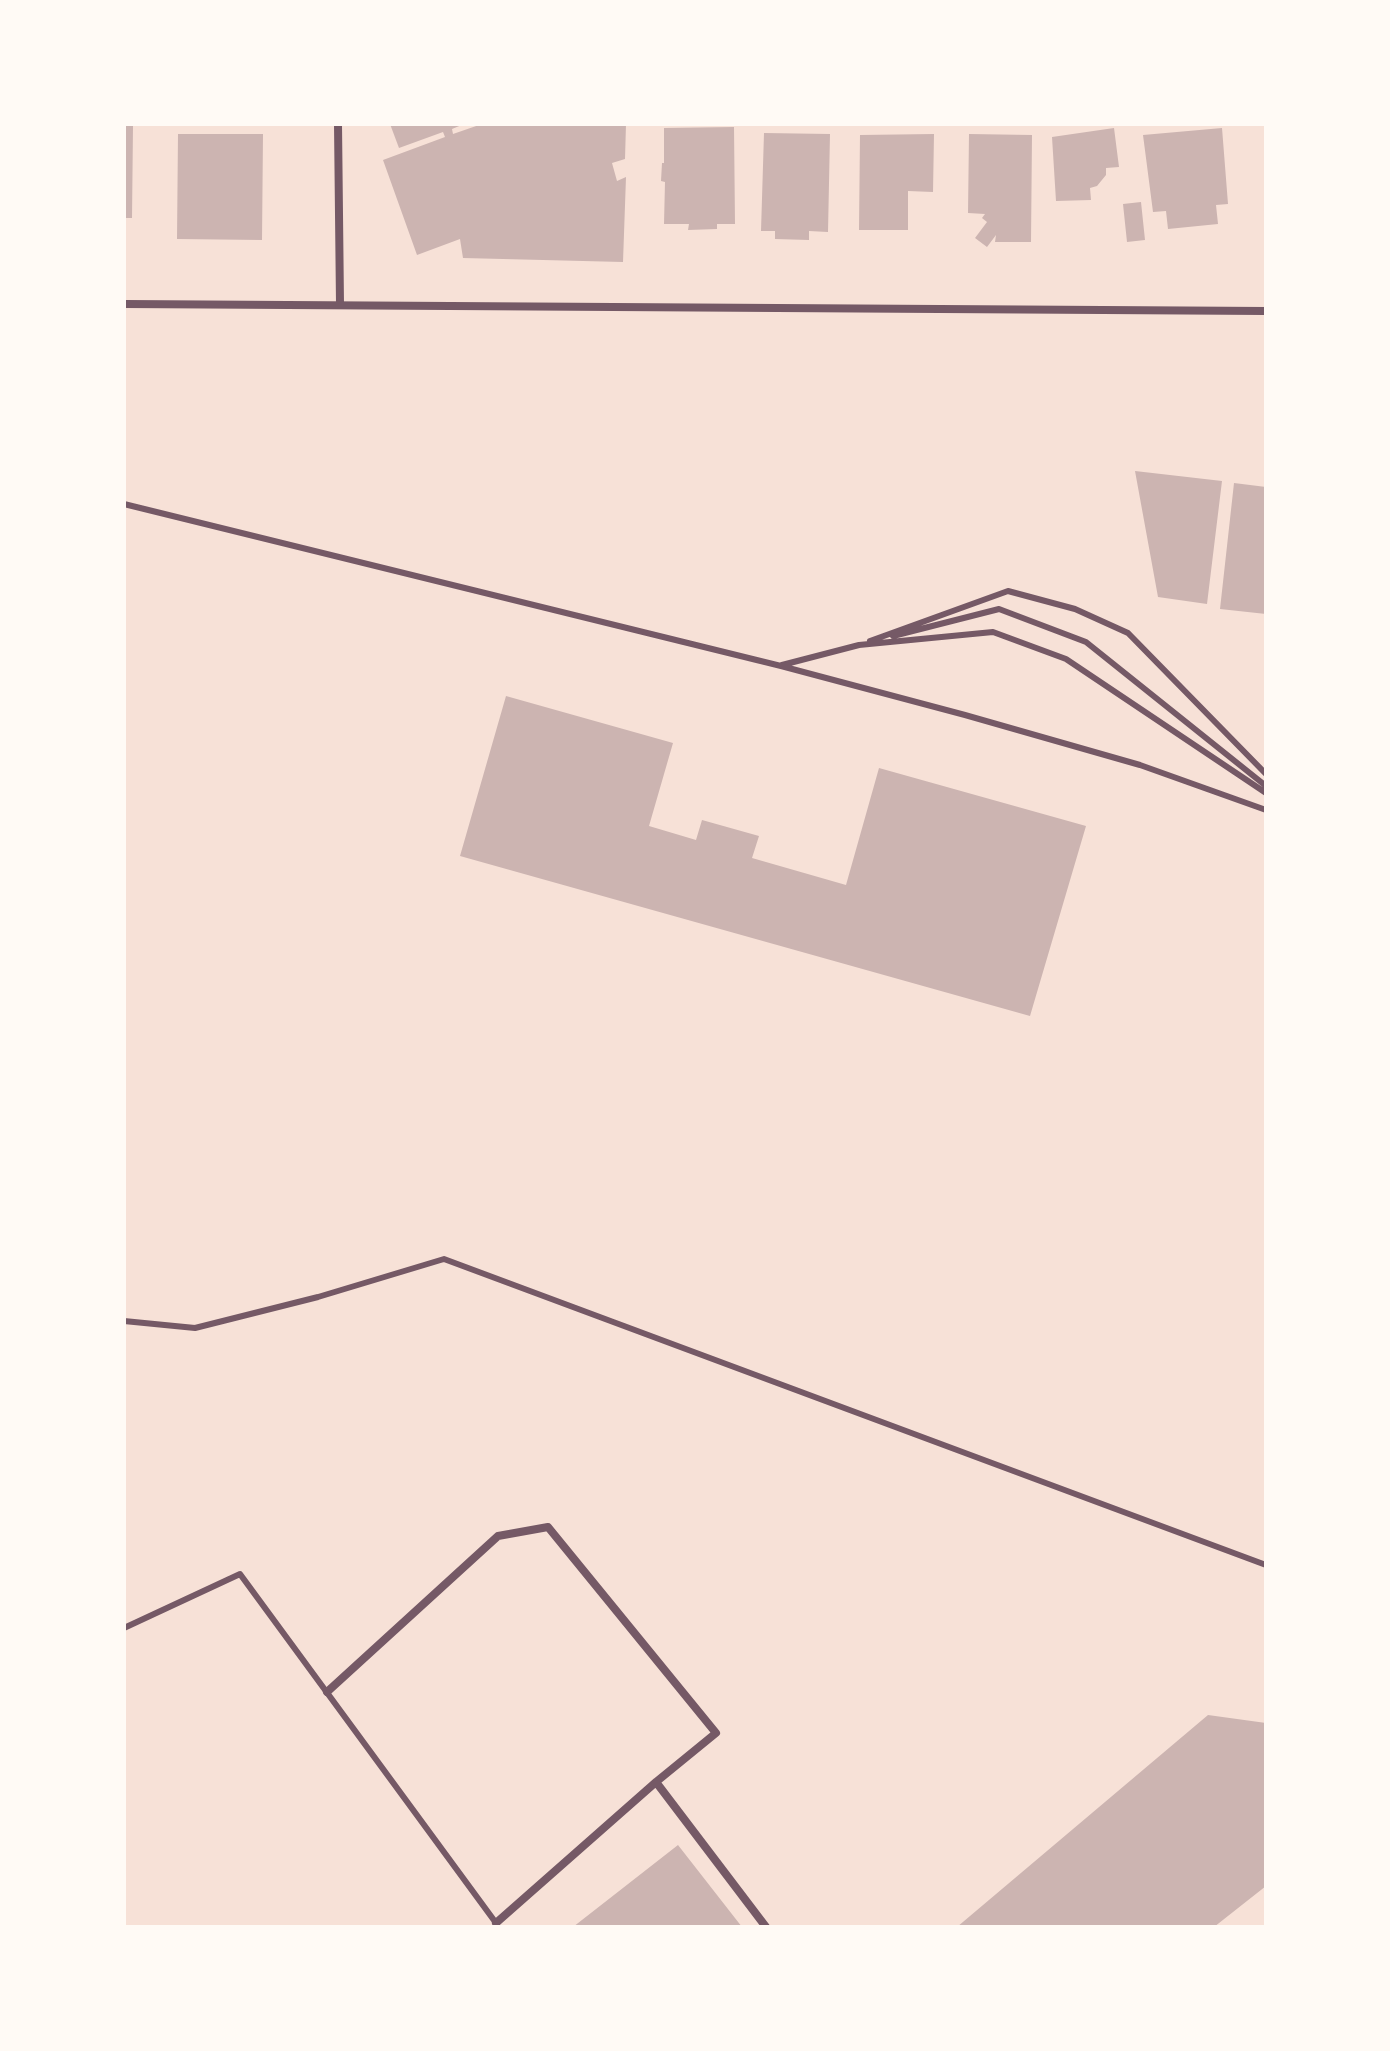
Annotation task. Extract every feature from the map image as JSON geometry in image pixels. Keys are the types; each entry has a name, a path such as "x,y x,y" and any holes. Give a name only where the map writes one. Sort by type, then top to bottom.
{"street":[{"path":"338,124 340,304"},
{"path":"124,304 1266,311"},
{"path":"327,1692 498,1536 548,1527 716,1733 496,1923"},
{"path":"656,1782 766,1927"}],"lane":[{"path":"124,504 781,666 1140,765 1266,810"},
{"path":"859,645 1008,591 1075,609 1128,633 1266,774"},
{"path":"781,666 999,609 1086,642 1266,786"},
{"path":"859,645 993,632 1066,659 1266,793"},
{"path":"124,1321 195,1328 318,1297 444,1259 1266,1565"},
{"path":"124,1628 240,1574 496,1923"}],"building":[{"path":"390,124 464,124 452,129 453,134 482,124 626,124 625,159 612,163 617,181 626,177 623,262 463,258 460,239 417,255 383,160 445,137 443,132 399,148"},
{"path":"124,126 133,126 132,218 124,218"},
{"path":"734,127 735,224 717,224 717,229 688,230 689,224 664,224 665,182 661,181 664,128"},
{"path":"1114,128 1119,167 1106,168 1106,175 1097,186 1090,188 1091,200 1056,201 1052,137"},
{"path":"1222,128 1228,204 1216,205 1218,224 1168,229 1166,211 1153,212 1143,135"},
{"path":"764,133 830,134 828,232 809,231 809,240 775,239 775,231 761,231"},
{"path":"178,134 263,134 262,240 177,239"},
{"path":"934,134 933,192 908,191 908,230 859,230 860,135"},
{"path":"969,134 1032,135 1031,242 995,242 996,235 987,247 975,238 987,222 982,218 985,214 968,213"},
{"path":"1141,202 1145,240 1127,242 1123,204"},
{"path":"1135,471 1222,481 1207,604 1158,597"},
{"path":"1234,483 1266,487 1266,614 1220,609"},
{"path":"506,696 673,743 649,826 696,840 702,820 759,836 752,858 846,885 879,768 1086,826 1030,1016 460,856"},
{"path":"1208,1715 1266,1723 1266,1886 1214,1927 957,1927"},
{"path":"678,1845 742,1927 573,1927"}]}
